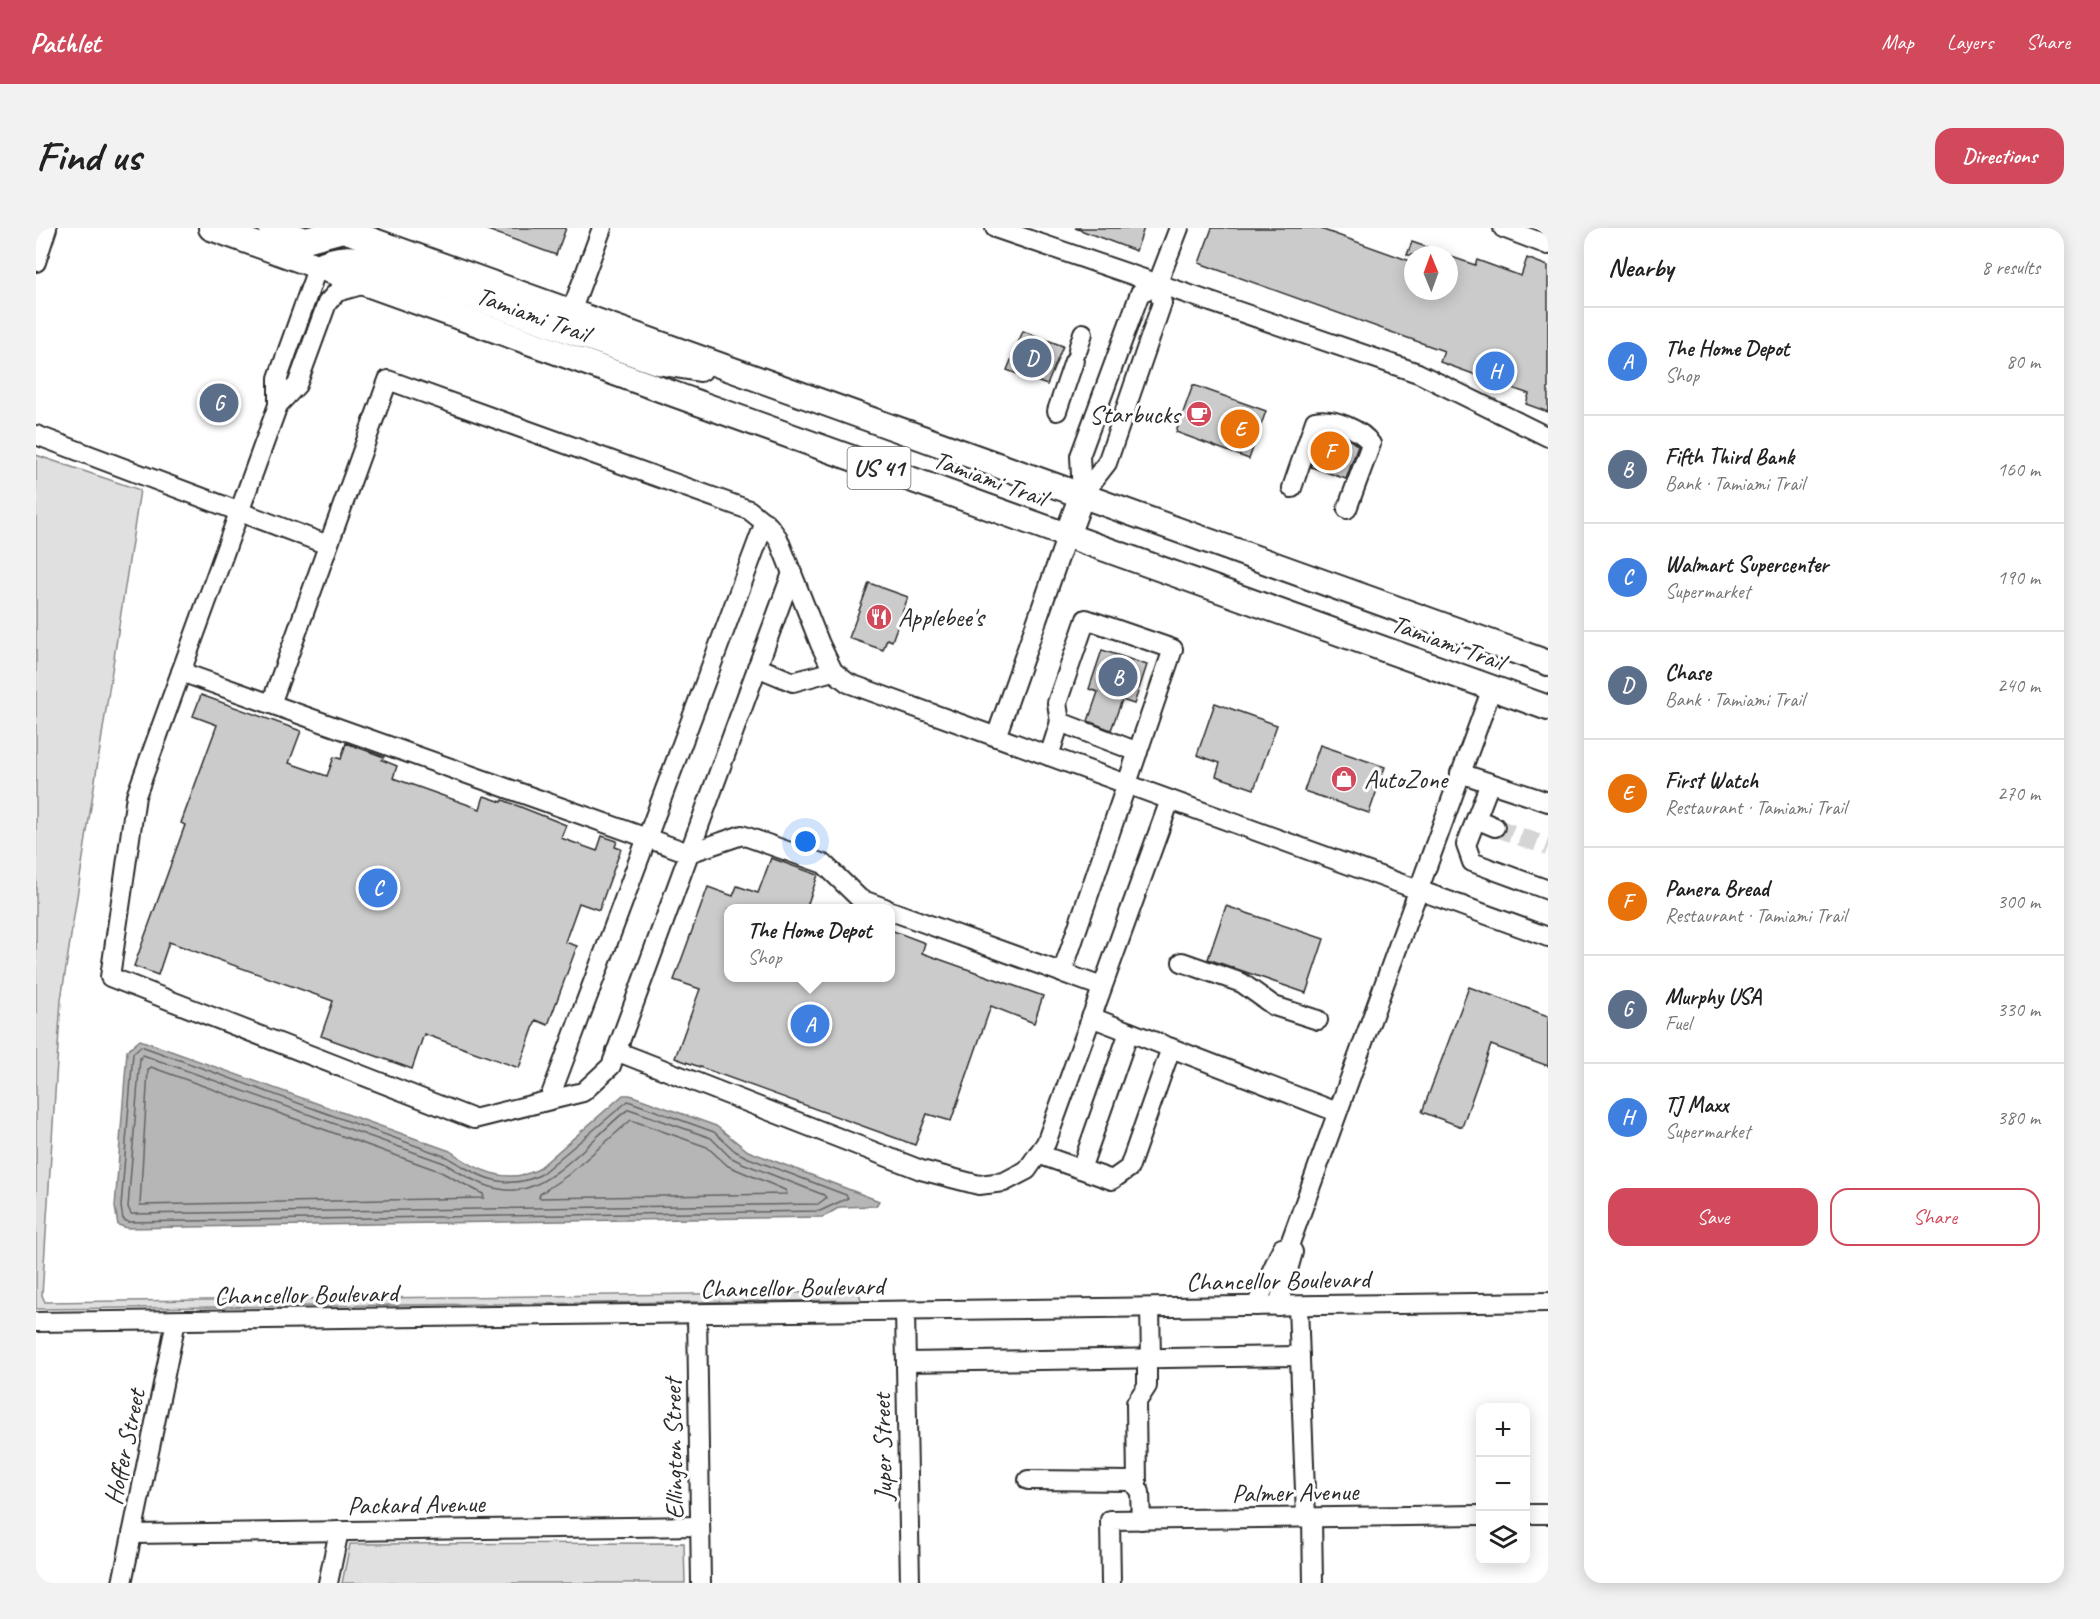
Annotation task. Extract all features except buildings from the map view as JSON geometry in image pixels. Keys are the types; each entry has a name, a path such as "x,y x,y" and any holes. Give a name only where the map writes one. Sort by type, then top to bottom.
{"main road":[{"name":"Tamiami Trail","path":"211,228 1548,708"},
{"path":"271,228 306,240 342,229"},
{"name":"Tamiami Trail","path":"342,229 1548,663"},
{"path":"318,266 334,258 351,257 374,262 657,362 750,376"},
{"path":"1067,536 1082,495"},
{"path":"1420,662 1472,669 1548,697"}],"street":[{"path":"37,253 47,228"},
{"path":"571,312 602,228"},
{"path":"995,228 1418,373 1548,437"},
{"path":"1082,495 1107,463 1162,303 1158,285 1179,228"},
{"path":"1503,228 1548,245"},
{"path":"318,266 278,378 278,405 136,796 110,976 474,1119 583,1092 611,1066 792,573"},
{"path":"278,405 297,385 327,303 337,292 365,284"},
{"path":"1082,495 1080,456 1140,293 1158,285"},
{"path":"1057,411 1078,348"},
{"path":"271,704 388,380 749,510 765,522 778,538 833,670 848,684 1548,938"},
{"path":"1292,488 1315,421 1324,419 1365,434 1371,444 1347,508"},
{"path":"36,435 328,545"},
{"path":"549,1100 765,522"},
{"path":"996,737 1067,536"},
{"path":"1049,756 1060,722 1057,703 1086,619 1173,649 1062,973"},
{"path":"757,668 793,682 833,670"},
{"path":"181,672 689,852 742,835 824,864 860,899 872,904"},
{"path":"1289,1246 1492,688"},
{"path":"1060,722 1138,752"},
{"path":"1460,773 1548,802"},
{"path":"1490,783 1466,845 1472,862 1548,890"},
{"path":"616,1051 921,1170 979,1185 1004,1182 1027,1170 1046,1143 1170,800"},
{"path":"1476,819 1495,827"},
{"path":"895,912 1102,987"},
{"path":"1182,962 1242,983 1274,1006 1318,1020"},
{"path":"1091,1017 1337,1112"},
{"path":"1081,1169 1129,1032"},
{"path":"1038,1154 1113,1180 1129,1168 1171,1048"},
{"path":"1278,1306 1293,1252 1289,1246"},
{"path":"1256,1306 1282,1248 1289,1246"},
{"name":"Chancellor Boulevard","path":"36,1322 1548,1302"},
{"path":"1298,1306 1313,1583"},
{"path":"1141,1520 1137,1486 1136,1403 1147,1386 1150,1308"},
{"name":"Juper Street","path":"905,1311 910,1583"},
{"name":"Ellington Street","path":"697,1314 701,1583"},
{"name":"Hoffer Street","path":"122,1583 176,1321"},
{"path":"906,1362 1300,1356"},
{"path":"1028,1480 1132,1481 1137,1486"},
{"path":"1530,1514 1548,1514"},
{"name":"Palmer Avenue","path":"1111,1583 1110,1520 1476,1515"},
{"name":"Packard Avenue","path":"132,1534 700,1526"},
{"path":"328,1583 339,1531"}],"shaded area":[{"path":"36,455 140,490 61,1000 42,1295 45,1302 859,1292 861,1300 36,1309"},
{"path":"684,1543 685,1583 342,1583 350,1544"}],"water":[{"path":"140,1040 450,1151 470,1164 503,1176 514,1176 537,1170 623,1095 630,1095 716,1126 748,1151 879,1201 876,1206 840,1207 823,1217 127,1228 118,1225 115,1207 127,1051"}],"tunnel":[{"path":"1495,827 1548,847"}],"place":[{"name":"Chase","path":"1032,358"},
{"name":"TJ Maxx","path":"1495,371"},
{"name":"Murphy USA","path":"219,403"},
{"name":"Starbucks","path":"1199,414"},
{"name":"First Watch","path":"1240,429"},
{"name":"Panera Bread","path":"1330,451"},
{"name":"Applebee's","path":"879,617"},
{"name":"Fifth Third Bank","path":"1118,677"},
{"name":"AutoZone","path":"1344,779"},
{"name":"Walmart Supercenter","path":"378,888"},
{"name":"The Home Depot","path":"810,1024"}]}
